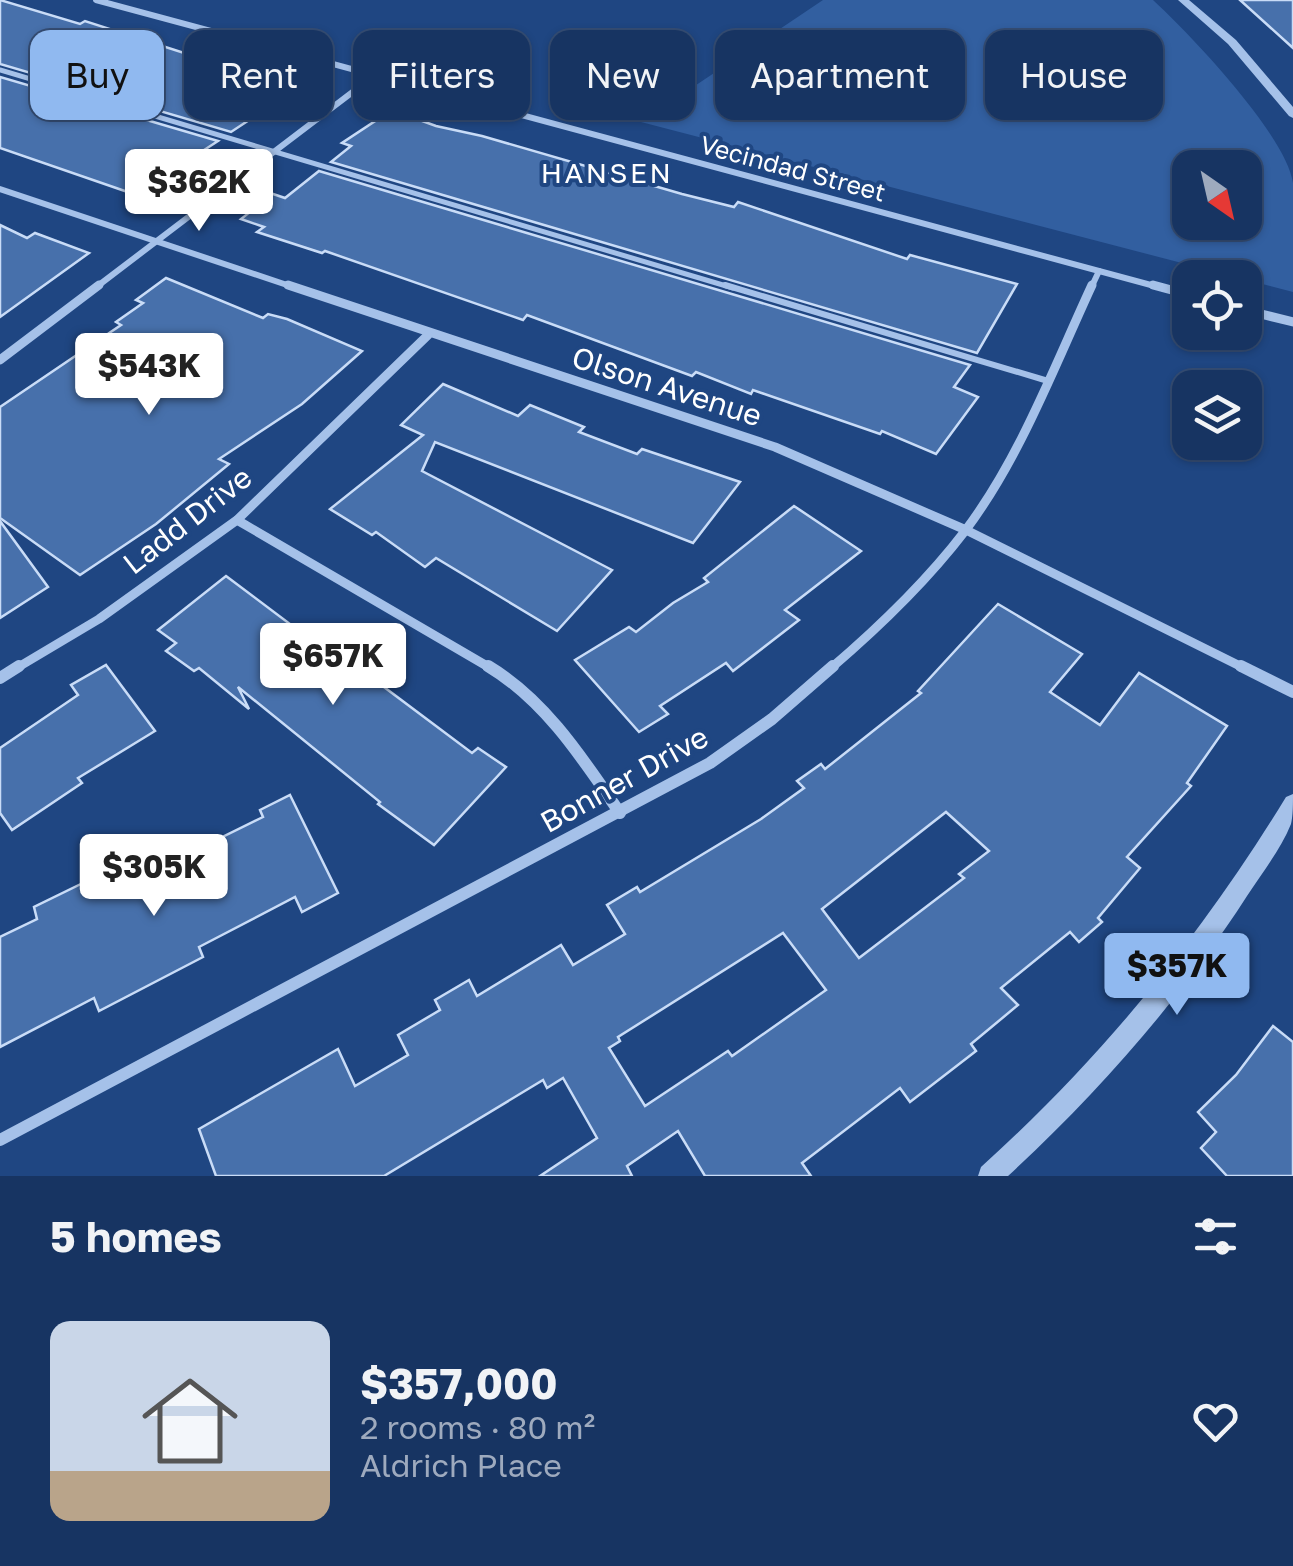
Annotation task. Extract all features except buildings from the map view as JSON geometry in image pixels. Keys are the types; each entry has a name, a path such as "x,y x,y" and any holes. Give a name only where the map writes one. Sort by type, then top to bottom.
{"street":[{"name":"Vecindad Street","path":"96,0 353,70"},
{"path":"1183,0 1232,42 1293,114"},
{"path":"0,360 353,92"},
{"name":"Vecindad Street","path":"530,118 1172,291"},
{"name":"Olson Avenue","path":"0,188 775,448 966,530 1293,692"},
{"name":"Bonner Drive","path":"0,1140 620,813 710,763 772,719 870,634 966,530 1020,440 1098,272"},
{"path":"1262,314 1293,322"},
{"name":"Ladd Drive","path":"0,678 99,619 237,520 428,334"},
{"path":"237,520 506,677 531,697 578,751 620,813"},
{"path":"990,1176 1046,1128 1146,1016 1256,867 1293,802"}],"lane":[{"path":"0,70 1048,380"}],"shaded area":[{"path":"823,0 1153,0 1190,36 1255,113 1273,139 1293,183 1293,292 1262,284 1262,260 1172,260 641,122 695,120 695,86 715,72 715,120 965,120 965,30 778,30"}],"district":[{"name":"HANSEN","path":"607,172"}]}
